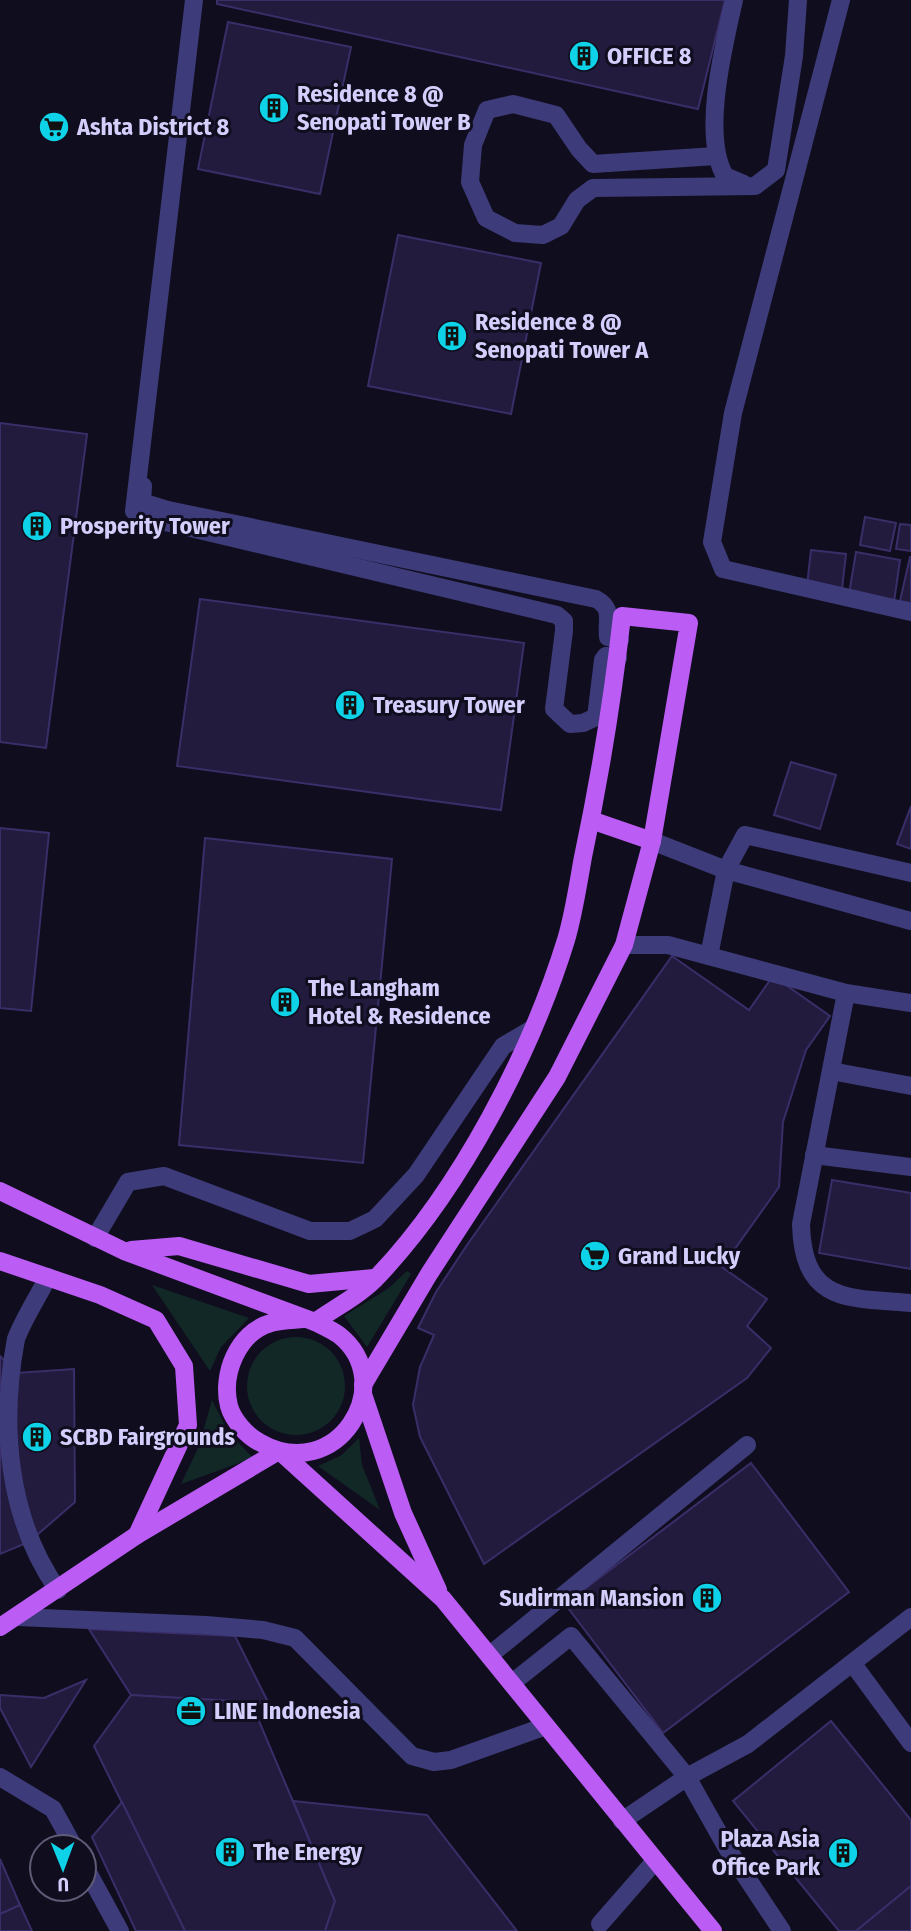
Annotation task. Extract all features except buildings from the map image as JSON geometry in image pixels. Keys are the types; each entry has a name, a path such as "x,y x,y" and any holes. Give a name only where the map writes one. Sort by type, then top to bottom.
{"main road":[{"path":"0,1627 137,1535 280,1453 315,1451 342,1435 352,1423 363,1389 429,1274 557,1077 624,944 652,841 689,624 622,616 618,658 591,820 566,939 532,1029 496,1102 433,1210 377,1278 309,1321 269,1323 242,1343 227,1374 229,1407 247,1436 280,1453 443,1600 713,1931"},
{"path":"591,820 652,841"},
{"path":"0,1191 124,1251 309,1321 340,1336 357,1358 363,1389 403,1513 443,1600"},
{"path":"124,1251 179,1246 309,1284 377,1278"},
{"path":"8,1263 156,1320 184,1366 188,1424 137,1535"}],"street":[{"path":"138,503 194,0"},
{"path":"202,0 138,503 134,511 140,516 557,615 564,621 564,631 554,709 569,724 583,723 596,717 603,660 606,656 618,658"},
{"path":"734,0 718,74 716,156 730,180 755,186"},
{"path":"716,156 593,164 579,149 556,115 513,104 487,110 472,145 470,182 486,218 515,233 543,235 561,226 578,200 593,188 755,186 776,170 794,56 798,0"},
{"path":"841,0 733,413 712,542 723,569 911,611"},
{"path":"138,503 596,599 609,611 608,637 620,640"},
{"path":"709,957 726,870 745,835 911,873"},
{"path":"652,841 726,870 911,920"},
{"path":"624,944 667,945 846,993 911,1003"},
{"path":"846,993 801,1224 802,1253 810,1270 833,1293 853,1299 911,1304"},
{"path":"95,1238 128,1182 164,1176 310,1231 350,1231 375,1219 416,1175 503,1046 532,1029"},
{"path":"831,1071 911,1086"},
{"path":"814,1155 911,1167"},
{"path":"0,1252 8,1263"},
{"path":"48,1277 16,1339 3,1387 1,1430 6,1476 22,1527 35,1558 58,1590"},
{"path":"490,1655 747,1445"},
{"path":"18,1617 206,1625 263,1630 295,1638 412,1756 434,1762 451,1760 546,1726"},
{"path":"622,1821 687,1777 748,1745 911,1617"},
{"path":"512,1683 572,1636 687,1777 727,1848 782,1931"},
{"path":"853,1664 911,1743"},
{"path":"0,1777 53,1809 66,1833"},
{"path":"600,1924 654,1861"},
{"path":"98,1891 120,1931"}],"green space":[{"path":"407,1271 411,1274 367,1347 344,1316 389,1288"},
{"path":"152,1285 249,1318 221,1347 210,1371"},
{"path":"296,1337 315,1341 331,1351 341,1367 345,1386 341,1405 331,1421 315,1431 296,1435 277,1431 261,1421 251,1405 247,1386 251,1367 261,1351 277,1341"},
{"path":"212,1400 228,1432 253,1458 181,1484 199,1446"},
{"path":"359,1438 362,1465 380,1510 318,1466 342,1455"}],"place":[{"name":"OFFICE 8","path":"584,56"},
{"name":"Residence 8 @ Senopati Tower B","path":"274,108"},
{"name":"Ashta District 8","path":"54,127"},
{"name":"Residence 8 @ Senopati Tower A","path":"452,336"},
{"name":"Prosperity Tower","path":"37,526"},
{"name":"Treasury Tower","path":"350,705"},
{"name":"The Langham Hotel & Residence","path":"285,1002"},
{"name":"Grand Lucky","path":"595,1256"},
{"name":"SCBD Fairgrounds","path":"37,1437"},
{"name":"Sudirman Mansion","path":"707,1598"},
{"name":"LINE Indonesia","path":"191,1711"},
{"name":"The Energy","path":"230,1852"},
{"name":"Plaza Asia Office Park","path":"843,1853"}]}
